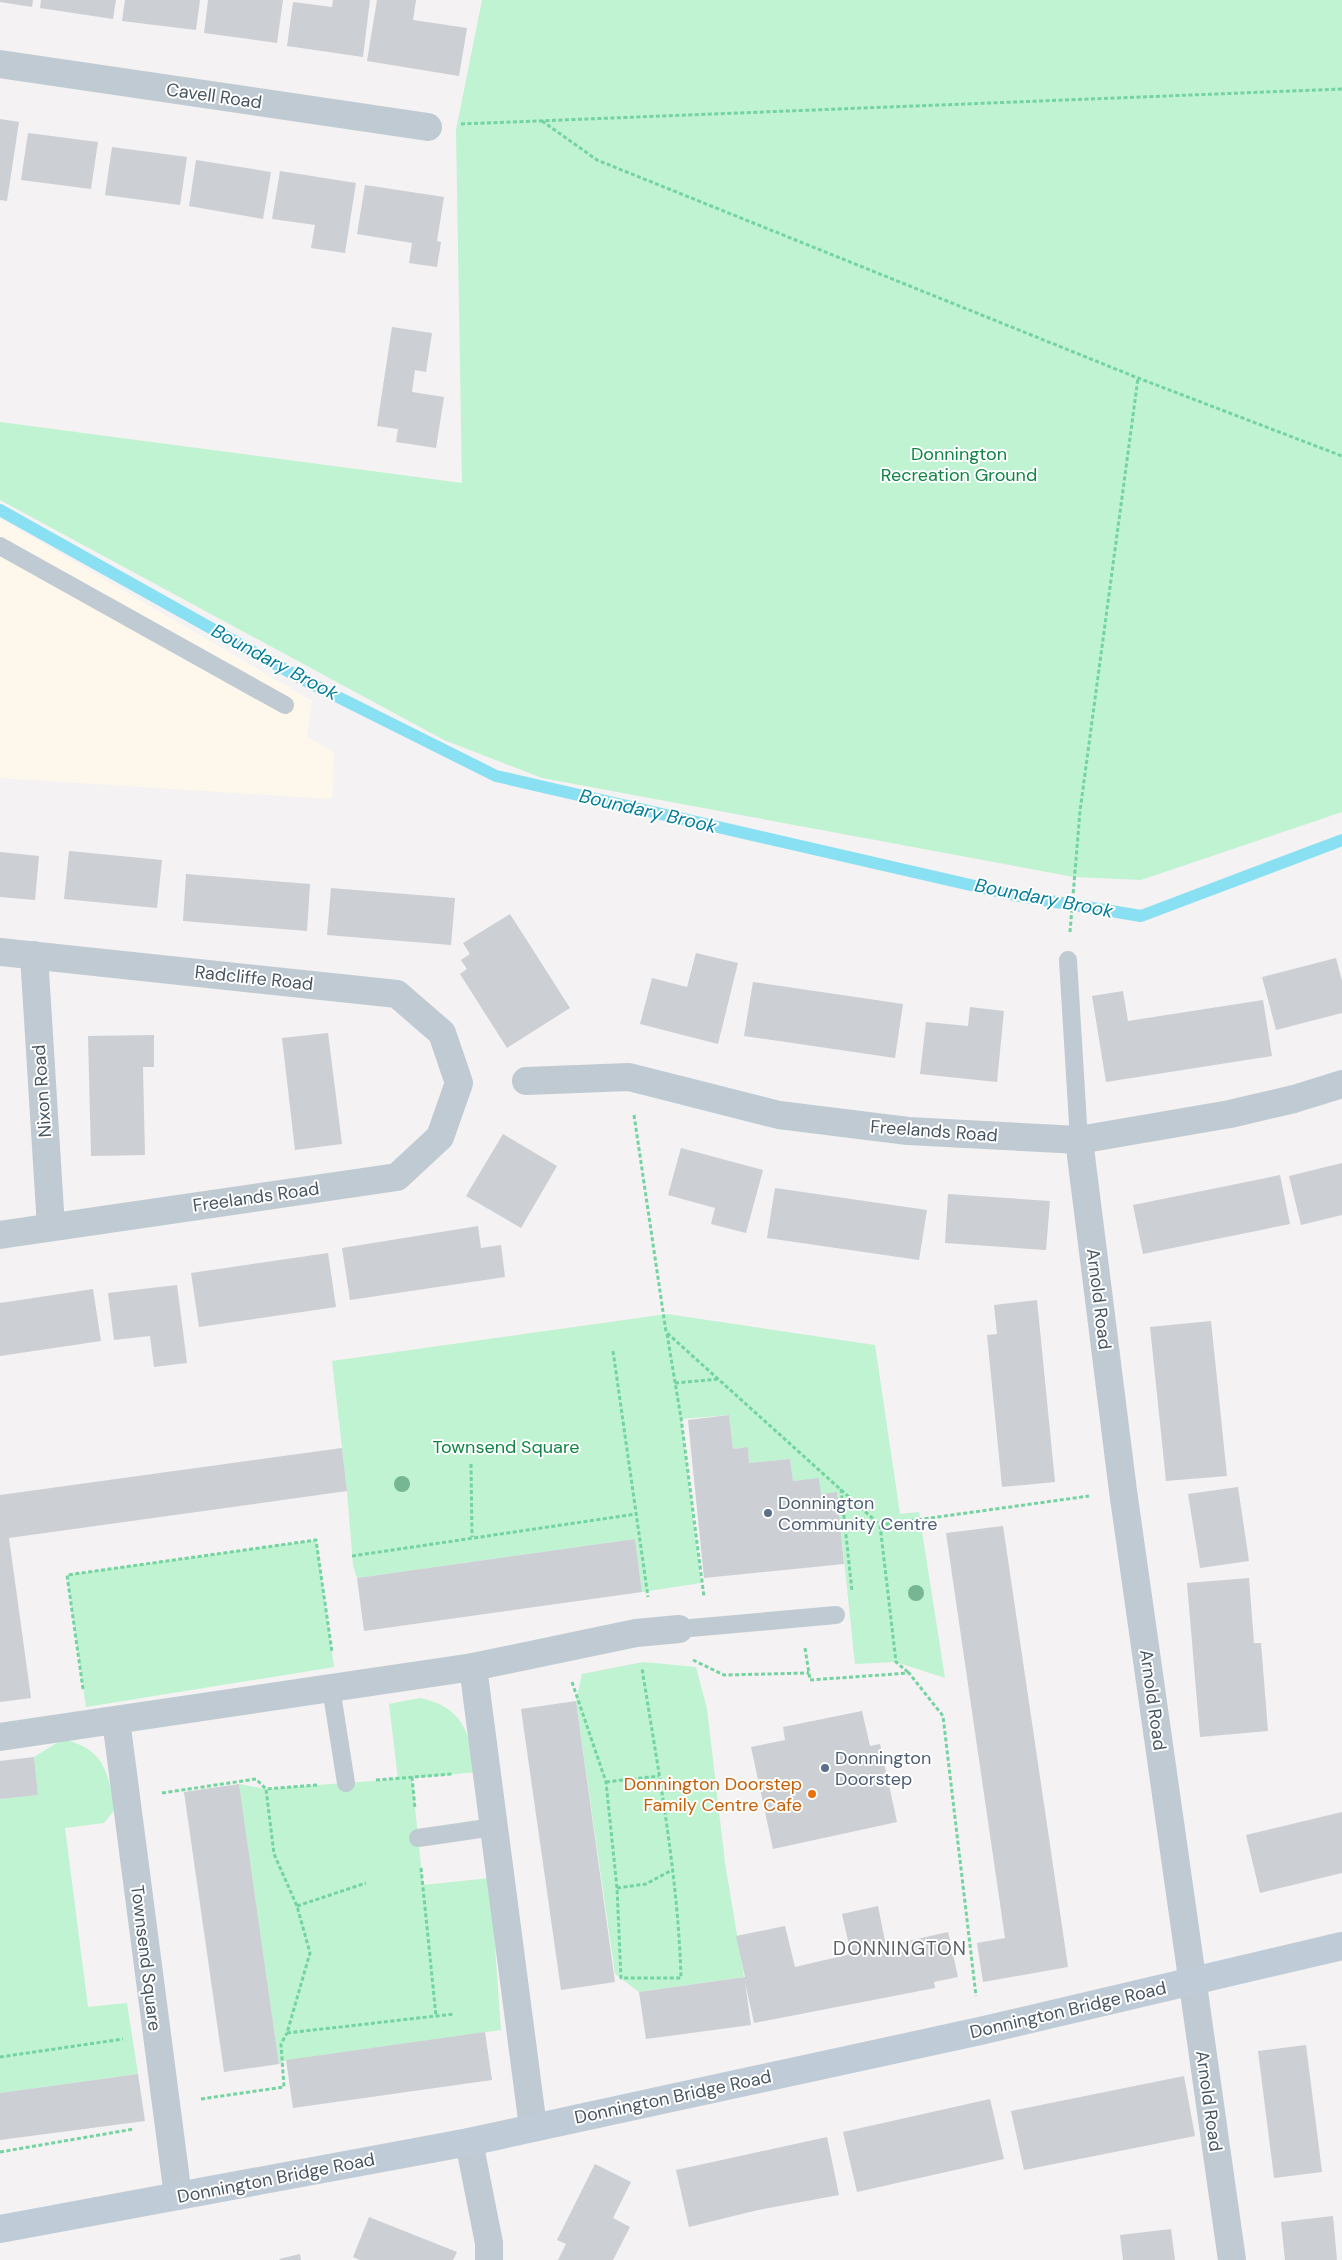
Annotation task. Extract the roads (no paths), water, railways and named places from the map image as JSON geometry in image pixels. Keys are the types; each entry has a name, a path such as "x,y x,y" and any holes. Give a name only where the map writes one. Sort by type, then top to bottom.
{"main road":[{"name":"Donnington Bridge Road","path":"0,2229 469,2142 980,2031 1342,1946"}],"street":[{"name":"Cavell Road","path":"0,64 428,127"},
{"name":"Radcliffe Road","path":"0,952 397,994 442,1033 459,1082"},
{"name":"Nixon Road","path":"34,955 51,1227"},
{"name":"Freelands Road","path":"526,1081 629,1077 779,1116 908,1131 1079,1140 1230,1114 1294,1099 1342,1084"},
{"name":"Freelands Road","path":"0,1234 397,1176 440,1137 459,1082"},
{"name":"Arnold Road","path":"1079,1140 1123,1491 1232,2260"},
{"path":"0,1737 473,1667 636,1633 679,1629"},
{"path":"473,1667 533,2127"},
{"name":"Townsend Square","path":"116,1720 178,2196"},
{"path":"469,2142 489,2243 489,2260"}],"lane":[{"path":"0,546 285,704"},
{"path":"1068,960 1079,1140"},
{"path":"679,1629 709,1625 836,1616"},
{"path":"334,1688 346,1783"},
{"path":"418,1838 494,1827"}],"waterway":[{"name":"Boundary Brook","path":"0,510 302,679 496,776 1014,895 1141,916 1342,840"}],"place":[{"name":"Donnington Community Centre","path":"768,1513"},
{"name":"Donnington Doorstep","path":"825,1768"},
{"name":"Donnington Doorstep Family Centre Cafe","path":"812,1794"}],"district":[{"name":"DONNINGTON","path":"900,1948"}],"park label":[{"name":"Donnington Recreation Ground","path":"959,464"}]}
